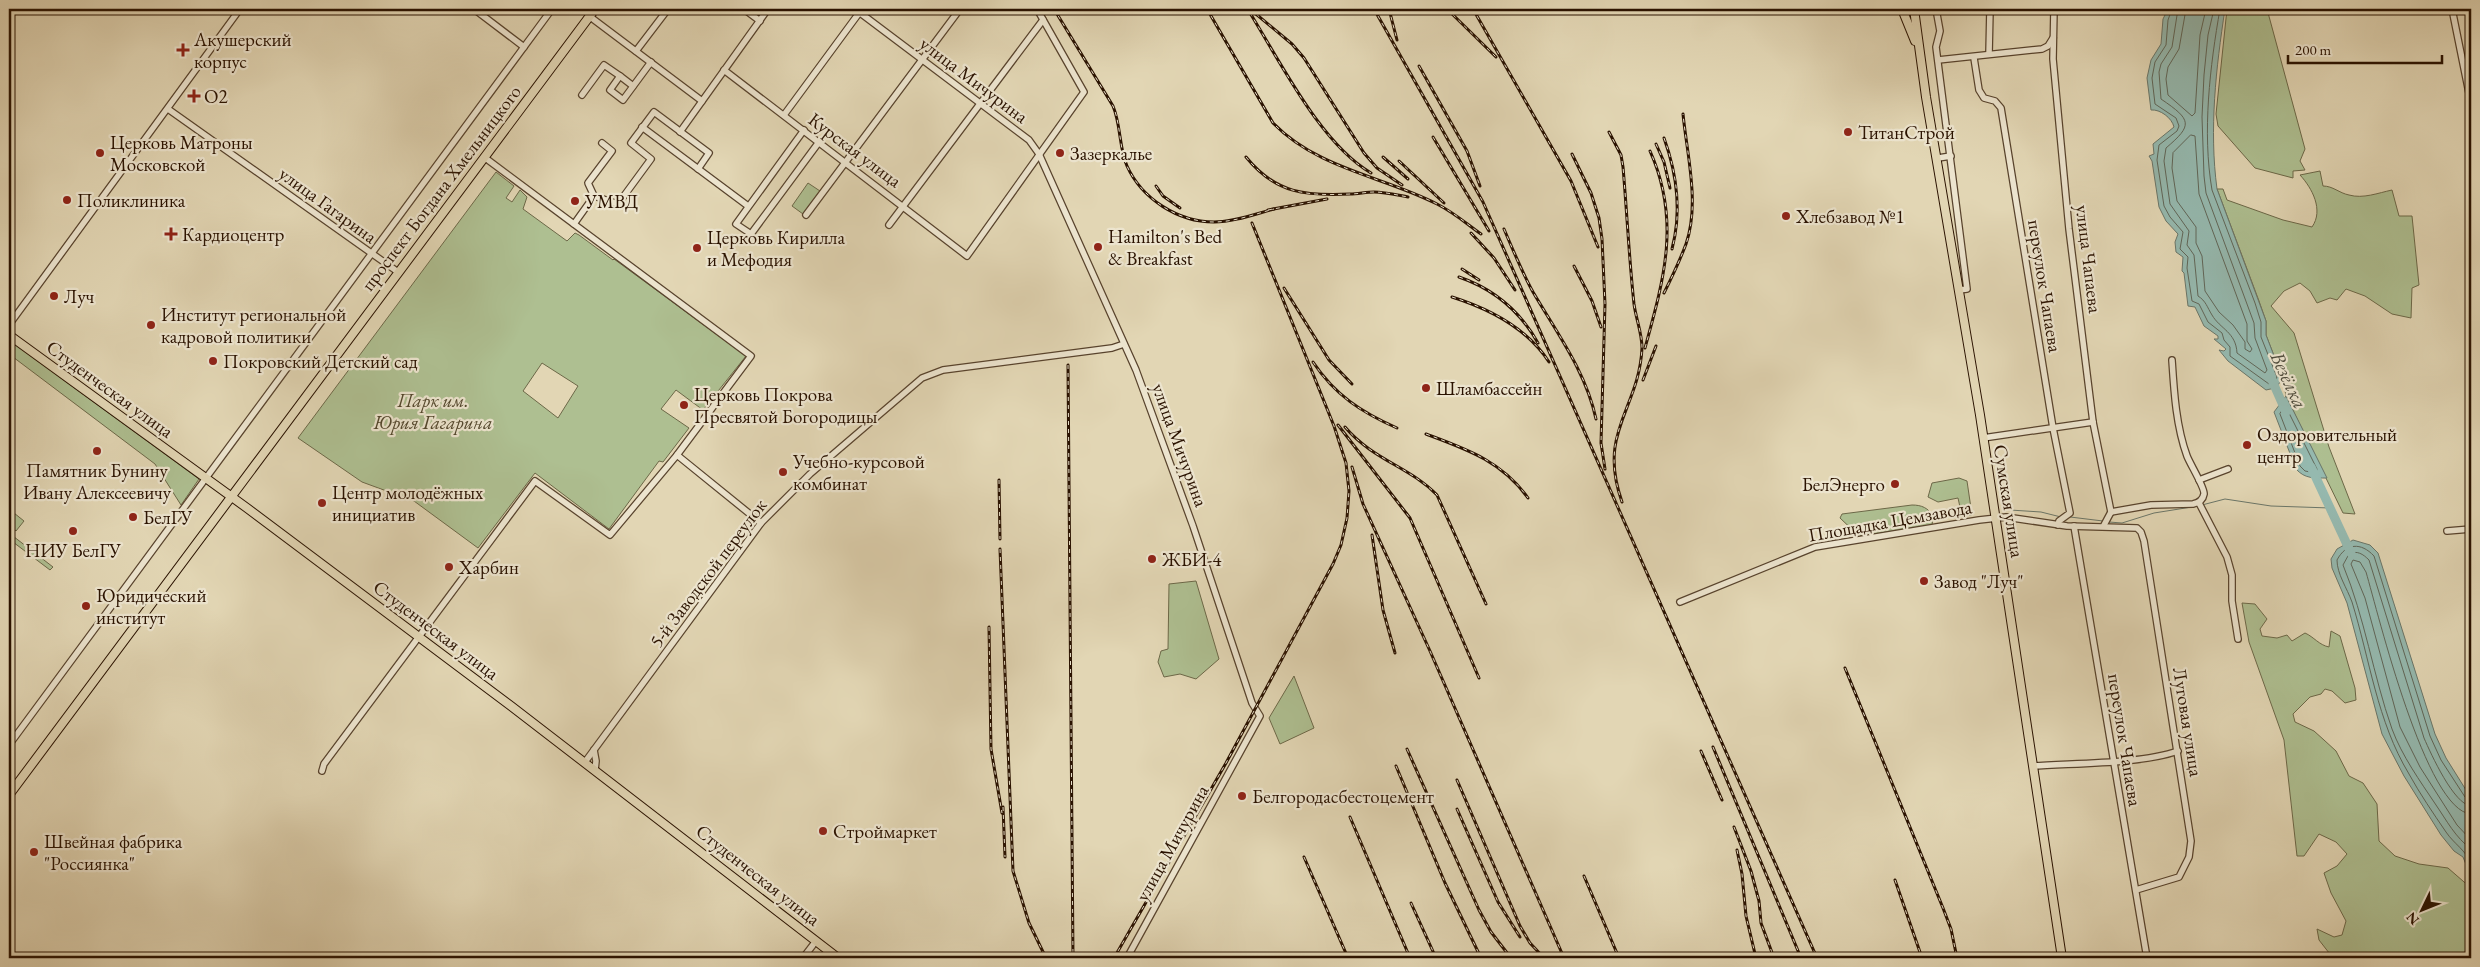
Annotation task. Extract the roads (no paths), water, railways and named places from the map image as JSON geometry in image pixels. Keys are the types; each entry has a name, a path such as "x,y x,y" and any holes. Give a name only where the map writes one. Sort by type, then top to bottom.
{"main road":[{"name":"проспект Богдана Хмельницкого","path":"9,795 595,9"},
{"path":"1902,9 1919,50"},
{"path":"1914,9 1919,50"},
{"name":"Сумская улица","path":"1919,50 1983,438 2062,958"},
{"name":"Студенческая улица","path":"9,335 231,496 585,762 838,958"}],"street":[{"path":"9,325 240,9"},
{"path":"474,9 524,47"},
{"path":"9,745 552,9"},
{"path":"636,51 668,9"},
{"path":"744,9 760,21"},
{"path":"680,132 768,9"},
{"path":"806,215 960,9"},
{"path":"1037,9 1084,92 1039,154"},
{"path":"1936,9 1940,31 1936,47 1966,289 1959,290"},
{"path":"1989,54 1990,9"},
{"name":"улица Чапаева","path":"2054,9 2053,60 2069,229 2093,422 2111,512"},
{"path":"2452,9 2471,103"},
{"path":"784,115 859,10"},
{"name":"улица Мичурина","path":"859,10 1029,140 1039,154 1124,344 1166,447 1252,703 1260,716 1127,958"},
{"path":"589,16 702,101"},
{"path":"889,225 1043,20"},
{"path":"1938,60 1974,58 1989,54 2042,49 2048,46 2053,38"},
{"path":"2042,49 2053,60"},
{"name":"переулок Чапаева","path":"1974,58 1979,90 1984,98 1995,101 2001,108 2053,428 2070,512 2059,520 2058,525"},
{"path":"620,76 610,90 623,100 651,62"},
{"path":"582,95 604,65 633,86"},
{"name":"Курская улица","path":"724,70 967,256 1039,154"},
{"name":"улица Гагарина","path":"168,110 398,272"},
{"path":"602,143 612,151 588,183 594,196 618,204 651,159 630,143 654,112 709,153 698,168"},
{"path":"642,127 748,206"},
{"path":"804,130 736,224 751,234 819,142"},
{"path":"1938,158 1950,156"},
{"path":"322,771 322,766 535,481 610,535 676,455 751,356 643,273 484,157"},
{"path":"574,224 594,196"},
{"name":"5-й Заводской переулок","path":"585,762 761,523 810,474 922,378 943,370 1112,348 1124,344"},
{"path":"2172,360 2175,404 2186,453 2204,488 2204,494 2198,503"},
{"path":"1983,438 2093,422"},
{"path":"676,455 761,523"},
{"path":"2199,480 2228,469"},
{"path":"2104,525 2111,512 2150,505 2198,503"},
{"path":"2198,503 2230,566 2232,600 2238,639"},
{"name":"Площадка Цемзавода","path":"1680,602 1816,547 1995,518 2006,517 2058,525 2104,525 2137,528"},
{"name":"переулок Чапаева","path":"2074,526 2147,958"},
{"name":"Луговая улица","path":"2136,890 2179,878 2189,857 2190,841 2178,751 2144,541 2141,532 2137,528"},
{"path":"2448,531 2471,529"},
{"path":"594,750 595,770"},
{"path":"2033,766 2114,761 2178,751"},
{"path":"802,958 816,941"}],"water":[{"path":"2168,9 2225,9 2219,54 2214,121 2217,189 2266,321 2266,335 2283,379 2275,388 2266,390 2228,361 2219,350 2224,351 2226,349 2214,339 2218,339 2218,336 2204,326 2195,307 2188,306 2184,273 2182,271 2183,257 2176,252 2175,242 2178,234 2166,221 2159,207 2152,161 2149,156 2154,154 2153,144 2174,127 2171,120 2165,115 2151,110 2147,78 2151,60 2161,44 2163,19"},
{"path":"2286,396 2327,478 2306,476 2296,469 2274,412"},
{"path":"2353,540 2370,545 2378,553 2435,734 2446,758 2471,798 2471,877 2463,857 2454,851 2441,835 2404,776 2382,734 2347,603 2332,568 2331,559 2337,549"}],"waterway":[{"name":"Везёлка","path":"2271,378 2286,412"},
{"name":"Везёлка","path":"2311,467 2351,553"},
{"path":"2202,505 2225,499 2271,506 2330,508"},
{"path":"2109,522 2122,523 2154,513 2198,506"},
{"path":"2010,510 2041,512 2061,517"},
{"path":"2070,517 2103,521"}],"railway":[{"path":"1054,9 1113,106 1116,113 1124,159 1142,189 1175,213 1201,221 1229,221 1274,209"},
{"path":"1207,9 1273,123 1291,139 1330,161 1437,204 1481,234"},
{"path":"1250,9 1292,44 1304,58 1364,153 1377,168 1402,185"},
{"path":"1374,9 1483,202 1817,958"},
{"path":"1389,9 1397,40"},
{"path":"1447,9 1496,57"},
{"path":"1473,9 1571,181 1598,247"},
{"path":"1250,13 1303,101 1319,123 1335,143 1353,160 1371,173"},
{"path":"1419,66 1467,151 1480,186"},
{"path":"1664,293 1686,244 1692,213 1691,179 1683,114"},
{"path":"1609,132 1621,155 1623,167 1634,304 1642,348 1639,370 1617,438 1614,457 1616,478 1622,502"},
{"path":"1433,137 1489,231"},
{"path":"1664,138 1672,165 1677,193 1677,221 1672,249"},
{"path":"1656,144 1664,162 1670,188"},
{"path":"1645,348 1663,274 1667,225 1665,201 1650,151"},
{"path":"1572,154 1591,193 1599,218 1602,239 1605,304 1601,443 1605,469"},
{"path":"1246,157 1269,179 1293,190 1334,195 1378,192 1408,197"},
{"path":"1383,157 1408,179"},
{"path":"1399,161 1444,203"},
{"path":"1156,186 1163,196 1180,208"},
{"path":"1268,210 1327,199"},
{"path":"1114,958 1226,763 1333,564 1341,545 1347,518 1349,491 1346,463 1334,426 1252,223"},
{"path":"1504,229 1533,292 1578,369 1596,419"},
{"path":"1471,233 1494,258 1515,290"},
{"path":"1574,266 1592,301 1601,327"},
{"path":"1462,269 1479,280"},
{"path":"1459,277 1484,288 1505,302 1523,321 1538,343"},
{"path":"1284,288 1329,360 1352,384"},
{"path":"1452,297 1480,307 1506,321 1530,339 1549,362"},
{"path":"1643,380 1656,346"},
{"path":"1313,362 1330,384 1360,409 1397,428"},
{"path":"1068,365 1073,958"},
{"path":"1338,425 1410,518 1479,678"},
{"path":"1345,427 1367,448 1415,477 1437,495 1486,604"},
{"path":"1426,434 1469,451 1495,465 1507,474 1528,498"},
{"path":"1352,467 1363,504 1430,651 1564,958"},
{"path":"999,480 1000,539"},
{"path":"1372,535 1383,610 1395,653"},
{"path":"1000,549 1013,871 1029,923 1046,958"},
{"path":"989,627 991,749 1002,813"},
{"path":"1845,668 1943,908 1951,929 1957,958"},
{"path":"1713,747 1801,958"},
{"path":"1407,749 1479,910 1491,932 1511,958"},
{"path":"1701,751 1722,800"},
{"path":"1396,766 1445,883 1481,958"},
{"path":"1457,780 1520,926 1530,943 1544,958"},
{"path":"1003,807 1005,857"},
{"path":"1457,809 1498,902 1520,937"},
{"path":"1350,817 1410,958"},
{"path":"1734,827 1751,871 1759,901 1761,923 1774,958"},
{"path":"1737,850 1742,874 1746,916 1756,958"},
{"path":"1304,857 1348,958"},
{"path":"1584,876 1619,958"},
{"path":"1895,880 1922,958"},
{"path":"1411,903 1436,958"}],"place":[{"name":"Акушерский корпус","path":"183,50"},
{"name":"O2","path":"194,96"},
{"name":"ТитанСтрой","path":"1848,132"},
{"name":"Церковь Матроны Московской","path":"100,153"},
{"name":"Зазеркалье","path":"1060,153"},
{"name":"Поликлиника","path":"67,200"},
{"name":"УМВД","path":"575,201"},
{"name":"Хлебзавод №1","path":"1786,216"},
{"name":"Кардиоцентр","path":"171,234"},
{"name":"Hamilton's Bed & Breakfast","path":"1098,247"},
{"name":"Церковь Кирилла и Мефодия","path":"697,248"},
{"name":"Луч","path":"54,296"},
{"name":"Институт региональной кадровой политики","path":"151,325"},
{"name":"Покровский Детский сад","path":"213,361"},
{"name":"Шламбассейн","path":"1426,388"},
{"name":"Церковь Покрова Пресвятой Богородицы","path":"684,405"},
{"name":"Оздоровительный центр","path":"2247,445"},
{"name":"Памятник Бунину Ивану Алексеевичу","path":"97,451"},
{"name":"Учебно-курсовой комбинат","path":"783,472"},
{"name":"БелЭнерго","path":"1895,484"},
{"name":"Центр молодёжных инициатив","path":"322,503"},
{"name":"БелГУ","path":"133,517"},
{"name":"НИУ БелГУ","path":"73,531"},
{"name":"ЖБИ-4","path":"1152,559"},
{"name":"Харбин","path":"449,567"},
{"name":"Завод \"Луч\"","path":"1924,581"},
{"name":"Юридический институт","path":"86,606"},
{"name":"Белгородасбестоцемент","path":"1242,796"},
{"name":"Строймаркет","path":"823,831"},
{"name":"Швейная фабрика \"Россиянка\"","path":"34,852"}],"park label":[{"name":"Парк им. Юрия Гагарина","path":"433,411"}]}
